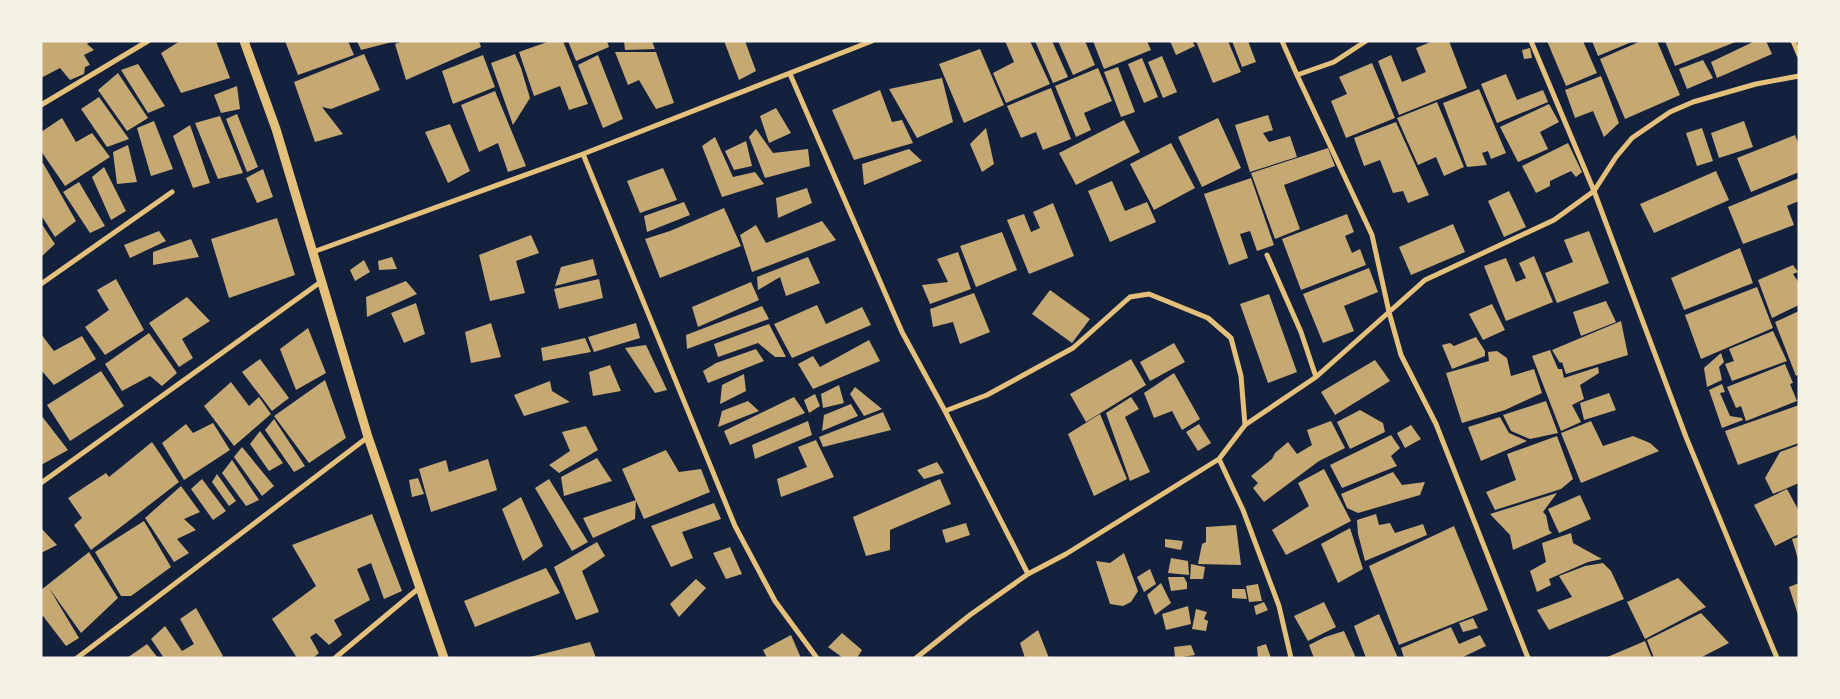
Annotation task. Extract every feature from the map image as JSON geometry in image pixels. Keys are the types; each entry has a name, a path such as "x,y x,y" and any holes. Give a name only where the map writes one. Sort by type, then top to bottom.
{"street":[{"path":"41,105 148,41"},
{"path":"244,41 276,129 368,437 444,658"},
{"path":"313,252 584,154 872,41"},
{"path":"1282,41 1372,235 1389,312 1401,355 1436,424 1528,658"},
{"path":"1297,76 1334,62 1366,41"},
{"path":"1531,41 1594,192 1686,437 1777,658"},
{"path":"1793,41 1799,55"},
{"path":"790,74 902,332 945,411 1028,574"},
{"path":"916,658 970,615 1028,574 1066,554 1219,459 1245,425 1316,377 1425,280 1554,220 1594,192 1616,157 1632,138 1670,112 1693,102 1756,84 1799,76"},
{"path":"584,154 735,526 775,601 816,658"},
{"path":"41,284 172,192"},
{"path":"1267,255 1300,332 1316,377"},
{"path":"41,483 322,281"},
{"path":"945,411 987,395 1073,348 1130,296 1149,294 1208,318 1231,338 1241,376 1245,425"},
{"path":"77,658 368,437"},
{"path":"1219,459 1243,510 1279,606 1291,658"},
{"path":"336,658 420,588"}],"building":[{"path":"41,41 91,41 87,44 94,50 84,55 90,65 85,67 84,74 70,80 60,68 41,78"},
{"path":"180,41 216,41 230,78 181,93 161,53"},
{"path":"285,41 348,41 354,55 298,75"},
{"path":"357,41 392,41 392,42 361,50"},
{"path":"403,41 479,41 481,47 406,80 395,44"},
{"path":"550,41 563,41 588,104 569,110 560,86 534,96 519,52"},
{"path":"568,41 607,41 609,47 576,61"},
{"path":"624,41 652,41 655,49 625,50"},
{"path":"724,41 745,41 756,71 739,80"},
{"path":"1005,41 1030,41 1050,84 1006,103 993,73 1014,62"},
{"path":"1035,41 1052,41 1068,77 1053,83"},
{"path":"1058,41 1085,41 1095,65 1073,75"},
{"path":"1093,41 1147,41 1151,50 1104,69"},
{"path":"1170,41 1192,41 1195,46 1176,55"},
{"path":"1196,41 1228,41 1241,72 1213,83"},
{"path":"1232,41 1248,41 1256,62 1242,67"},
{"path":"1433,41 1449,41 1467,88 1399,115 1378,61 1391,55 1402,82 1426,72 1416,48"},
{"path":"1547,41 1583,41 1597,73 1566,86"},
{"path":"1592,41 1634,41 1598,56"},
{"path":"1641,41 1657,41 1680,95 1625,119 1600,59"},
{"path":"1665,41 1738,41 1675,66"},
{"path":"1755,41 1766,41 1772,54 1717,78 1711,62"},
{"path":"1530,48 1532,58 1524,59 1522,50"},
{"path":"980,49 1004,105 964,123 939,64"},
{"path":"615,52 656,52 674,103 656,109 639,80 628,85"},
{"path":"364,54 380,90 331,109 322,107 343,134 315,142 294,82"},
{"path":"515,54 530,98 513,125 491,63"},
{"path":"483,55 495,87 453,104 442,71"},
{"path":"598,55 623,119 603,128 578,65"},
{"path":"1162,56 1177,92 1163,98 1148,62"},
{"path":"1142,58 1158,97 1144,103 1128,64"},
{"path":"1703,60 1713,78 1687,89 1679,69"},
{"path":"1372,63 1395,118 1346,138 1331,101 1347,94 1339,77"},
{"path":"138,64 165,106 148,113 121,70"},
{"path":"1118,67 1135,112 1121,117 1104,72"},
{"path":"1098,68 1112,101 1084,113 1091,130 1076,137 1055,86"},
{"path":"118,73 148,118 127,131 98,90"},
{"path":"1506,74 1517,100 1543,90 1548,102 1497,123 1481,84"},
{"path":"1601,76 1619,123 1604,137 1593,111 1575,118 1565,90"},
{"path":"942,78 953,122 917,138 889,89"},
{"path":"237,86 240,109 221,113 214,95"},
{"path":"1051,88 1071,139 1043,150 1036,132 1021,138 1007,106"},
{"path":"1479,89 1506,153 1491,159 1488,151 1482,153 1487,165 1467,167 1443,103"},
{"path":"880,90 892,122 902,120 913,143 854,160 832,110"},
{"path":"495,91 526,166 508,172 498,143 479,152 461,105"},
{"path":"99,97 129,139 107,147 81,109"},
{"path":"1437,102 1464,167 1444,176 1436,157 1418,165 1397,118"},
{"path":"1549,104 1559,122 1540,132 1548,149 1518,162 1500,127"},
{"path":"776,108 791,133 769,143 760,116"},
{"path":"237,114 258,167 247,172 226,119"},
{"path":"1268,115 1273,130 1263,133 1269,142 1290,136 1297,157 1250,172 1235,125"},
{"path":"220,116 243,173 218,179 195,123"},
{"path":"62,118 76,142 92,133 110,157 65,186 41,151 41,132"},
{"path":"1218,118 1241,168 1202,187 1178,137"},
{"path":"1124,120 1140,152 1076,185 1059,153"},
{"path":"154,121 173,169 151,176 137,128"},
{"path":"1744,121 1753,147 1719,158 1711,133"},
{"path":"1396,122 1429,195 1408,203 1403,191 1393,193 1380,160 1364,166 1354,138"},
{"path":"450,124 470,171 448,183 425,132"},
{"path":"190,125 210,183 193,188 173,136"},
{"path":"986,128 994,164 982,172 970,144"},
{"path":"1702,128 1713,161 1697,166 1686,133"},
{"path":"756,129 773,153 808,149 810,166 765,178 749,137"},
{"path":"1795,135 1799,145 1799,172 1751,192 1737,158"},
{"path":"715,137 733,177 755,172 764,184 722,197 702,146"},
{"path":"746,141 752,166 734,170 725,151"},
{"path":"1171,143 1195,188 1154,210 1130,164"},
{"path":"1568,143 1582,172 1576,177 1571,171 1550,181 1550,186 1536,193 1522,166"},
{"path":"128,145 137,182 117,184 113,152"},
{"path":"1328,148 1335,166 1284,185 1300,229 1275,239 1251,173"},
{"path":"909,149 922,161 864,185 862,164"},
{"path":"43,163 76,221 55,237 41,215 41,164"},
{"path":"104,167 126,211 111,220 92,177"},
{"path":"663,168 677,200 640,213 627,181"},
{"path":"263,169 273,197 257,203 246,178"},
{"path":"1716,171 1729,200 1654,233 1640,204"},
{"path":"1251,178 1274,245 1257,251 1250,231 1240,234 1248,258 1229,265 1204,194"},
{"path":"1799,178 1799,201 1787,206 1794,225 1743,244 1728,207"},
{"path":"1112,181 1125,211 1147,202 1156,222 1110,242 1088,191"},
{"path":"79,182 105,226 90,233 63,192"},
{"path":"807,188 812,203 778,218 776,198"},
{"path":"1509,191 1526,227 1504,237 1488,201"},
{"path":"684,202 690,215 647,232 644,216"},
{"path":"1053,203 1074,256 1029,274 1007,220 1024,214 1031,232 1040,228 1033,212"},
{"path":"724,208 741,246 660,278 645,239 670,231"},
{"path":"1347,214 1354,232 1345,236 1352,253 1360,249 1366,265 1301,290 1282,239"},
{"path":"277,218 295,275 229,298 211,239"},
{"path":"822,221 836,240 752,272 740,235 756,225 766,243"},
{"path":"41,223 55,244 41,257"},
{"path":"1453,224 1465,252 1411,275 1399,247"},
{"path":"159,231 166,241 130,258 124,245"},
{"path":"1589,231 1609,283 1557,303 1545,273 1573,262 1564,240"},
{"path":"1002,232 1017,270 976,287 960,246"},
{"path":"531,235 539,253 516,261 525,293 490,301 479,255"},
{"path":"191,239 199,257 153,265 153,252"},
{"path":"1740,248 1753,283 1684,310 1671,278"},
{"path":"958,252 971,289 930,304 922,285 948,282 937,259"},
{"path":"1534,256 1553,302 1506,321 1484,266 1506,258 1516,282 1526,278 1519,263"},
{"path":"392,257 397,269 379,270 378,261"},
{"path":"808,257 820,283 786,296 780,277 758,290 757,277"},
{"path":"593,259 597,275 555,286 561,267"},
{"path":"364,260 370,272 355,281 350,270"},
{"path":"1793,265 1798,272 1793,274 1799,283 1799,305 1772,318 1758,280"},
{"path":"1369,268 1378,292 1344,306 1354,331 1323,343 1303,294"},
{"path":"116,279 144,330 105,355 85,327 109,310 97,290"},
{"path":"599,279 603,298 559,309 554,289"},
{"path":"406,281 417,294 367,317 366,297"},
{"path":"751,282 759,300 698,327 692,307"},
{"path":"1757,287 1773,328 1701,359 1685,315"},
{"path":"1050,290 1090,319 1072,343 1032,314"},
{"path":"974,293 990,332 960,344 953,322 933,327 930,309"},
{"path":"1269,294 1297,372 1268,383 1240,304"},
{"path":"187,297 210,321 182,339 193,358 179,367 149,323"},
{"path":"1606,301 1616,322 1581,336 1573,312"},
{"path":"416,303 425,334 404,343 391,313"},
{"path":"1492,304 1505,330 1483,340 1469,314"},
{"path":"817,305 826,324 862,307 871,325 792,358 774,324"},
{"path":"762,306 769,319 687,349 686,335"},
{"path":"1799,311 1799,374 1796,376 1775,322"},
{"path":"1621,321 1628,355 1566,374 1562,362 1560,363 1552,350"},
{"path":"491,323 501,357 471,363 465,332"},
{"path":"636,323 640,338 594,352 588,337"},
{"path":"769,324 786,357 775,357 758,343 718,357 714,344"},
{"path":"308,328 326,373 296,390 280,349"},
{"path":"1773,331 1787,361 1732,381 1725,364 1734,361 1729,349"},
{"path":"149,333 177,373 162,386 150,376 122,391 105,364"},
{"path":"41,334 54,351 82,336 96,359 54,385 41,370"},
{"path":"1476,337 1485,351 1485,356 1452,369 1442,345 1450,343 1454,346"},
{"path":"585,338 591,352 543,361 541,348"},
{"path":"869,340 880,361 813,389 798,364 813,356 820,367"},
{"path":"1174,343 1185,362 1150,381 1140,362"},
{"path":"646,345 667,390 655,393 625,348"},
{"path":"756,349 764,361 708,383 703,371 716,363"},
{"path":"1550,350 1558,369 1562,369 1564,378 1598,367 1599,373 1580,385 1584,399 1572,405 1581,422 1561,431 1532,356"},
{"path":"1497,351 1507,358 1511,376 1534,369 1542,393 1505,410 1462,423 1446,373 1489,361 1488,352"},
{"path":"1721,353 1724,362 1719,367 1722,380 1707,387 1704,368"},
{"path":"260,359 289,398 272,411 242,372"},
{"path":"1131,359 1146,385 1086,422 1070,394"},
{"path":"1375,360 1390,381 1335,415 1321,392"},
{"path":"1785,364 1793,383 1790,384 1797,401 1746,421 1741,406 1736,408 1727,387"},
{"path":"610,365 621,391 593,396 589,372"},
{"path":"101,371 124,406 70,441 47,405"},
{"path":"1174,373 1200,419 1182,430 1172,411 1154,418 1144,393"},
{"path":"744,374 746,391 720,404 722,385"},
{"path":"325,380 346,438 309,463 274,416"},
{"path":"550,381 552,391 570,402 524,416 514,395"},
{"path":"231,382 249,406 259,397 271,414 234,446 204,406"},
{"path":"1722,384 1725,392 1720,393 1730,416 1742,418 1743,420 1722,428 1709,390"},
{"path":"839,385 844,403 823,408 821,394"},
{"path":"855,387 882,409 864,416 850,394"},
{"path":"1609,393 1616,410 1584,420 1580,403"},
{"path":"815,394 820,406 809,413 804,400"},
{"path":"794,397 805,413 730,445 724,431"},
{"path":"1131,397 1139,409 1125,417 1150,472 1130,481 1106,413"},
{"path":"748,401 759,411 718,427 722,411"},
{"path":"1546,401 1558,433 1530,439 1511,431 1503,415"},
{"path":"851,404 858,416 822,431 824,415"},
{"path":"1799,405 1799,443 1738,465 1725,431"},
{"path":"1360,410 1383,423 1385,432 1350,449 1337,422"},
{"path":"883,412 891,430 823,447 819,437"},
{"path":"1100,414 1127,479 1094,496 1068,434"},
{"path":"41,415 68,450 41,465"},
{"path":"1500,417 1509,433 1527,441 1481,461 1468,427"},
{"path":"274,419 305,466 294,472 265,430"},
{"path":"808,421 812,435 755,459 752,445"},
{"path":"1331,421 1345,448 1319,461 1264,502 1253,488 1258,483 1251,476 1272,459 1275,453 1288,442 1297,454 1312,445 1307,430"},
{"path":"1591,421 1603,446 1633,436 1650,443 1659,451 1581,483 1561,433"},
{"path":"213,423 230,450 184,480 162,443 186,424 193,433"},
{"path":"1199,424 1211,443 1198,451 1186,432"},
{"path":"1411,425 1421,439 1405,448 1397,433"},
{"path":"586,426 598,450 559,473 549,465 570,451 562,432"},
{"path":"260,431 283,463 269,471 250,444"},
{"path":"1391,435 1400,448 1391,456 1397,466 1342,488 1330,465"},
{"path":"1557,436 1573,479 1561,489 1495,510 1486,492 1516,480 1507,454"},
{"path":"816,440 834,477 781,497 777,479 807,467 798,447"},
{"path":"152,442 179,482 91,550 74,525 82,518 68,498 106,473 109,477"},
{"path":"1799,445 1799,483 1773,494 1765,478 1780,452"},
{"path":"242,447 274,486 262,496 234,457"},
{"path":"666,450 679,472 701,469 710,492 644,519 622,469"},
{"path":"597,458 612,481 564,496 561,477"},
{"path":"488,459 497,490 431,512 419,469 446,460 449,472"},
{"path":"232,460 259,500 246,506 222,473"},
{"path":"937,462 944,473 924,479 917,470"},
{"path":"1324,469 1351,521 1286,555 1272,530 1309,506 1298,483"},
{"path":"1393,472 1402,485 1425,482 1420,495 1358,513 1347,508 1341,494"},
{"path":"217,474 236,501 229,506 212,482"},
{"path":"418,478 424,494 412,497 409,480"},
{"path":"202,479 226,511 213,520 191,489"},
{"path":"549,479 588,542 572,551 535,488"},
{"path":"940,479 951,504 890,530 890,550 866,556 853,517"},
{"path":"181,486 200,512 184,519 196,530 177,539 189,553 174,562 145,518"},
{"path":"1787,489 1799,511 1799,534 1775,546 1754,505"},
{"path":"1557,493 1543,512 1546,515 1549,530 1552,533 1513,550 1510,535 1490,514"},
{"path":"1580,495 1591,519 1559,533 1548,509"},
{"path":"521,497 543,546 523,561 502,509"},
{"path":"636,500 635,519 593,538 583,518"},
{"path":"714,503 721,519 682,532 693,558 671,567 651,526"},
{"path":"372,514 402,591 384,599 371,563 357,569 370,600 334,620 342,635 329,645 316,633 310,637 319,653 313,658 297,658 272,619 316,586 292,545"},
{"path":"1376,514 1379,525 1390,523 1395,533 1423,524 1427,535 1365,561 1358,534 1357,520"},
{"path":"144,521 171,567 131,596 121,596 95,552"},
{"path":"966,523 970,535 946,543 942,530"},
{"path":"1236,525 1241,565 1198,564 1202,544 1206,542 1206,527"},
{"path":"1454,526 1488,610 1399,645 1369,566"},
{"path":"41,528 57,545 41,553"},
{"path":"1350,528 1363,569 1338,583 1321,544"},
{"path":"1571,533 1573,543 1602,559 1588,562 1549,579 1551,585 1537,592 1530,571 1546,562 1542,543"},
{"path":"1799,537 1799,559 1798,559 1792,539"},
{"path":"1165,539 1183,541 1181,550 1165,547"},
{"path":"597,542 605,556 582,571 599,612 576,620 554,567"},
{"path":"730,547 742,574 726,579 713,553"},
{"path":"89,552 118,598 81,633 49,588 79,638 66,646 43,616 41,618 41,590"},
{"path":"1124,553 1138,591 1131,602 1123,606 1110,604 1096,561 1110,563"},
{"path":"1171,558 1188,561 1189,575 1168,573"},
{"path":"1603,563 1611,571 1624,599 1549,630 1537,610 1572,597 1559,576 1585,566"},
{"path":"1191,564 1205,567 1203,579 1190,579"},
{"path":"546,568 560,593 475,627 464,601"},
{"path":"1150,569 1156,584 1144,592 1137,577"},
{"path":"1168,577 1184,577 1187,589 1171,591"},
{"path":"1678,578 1706,607 1645,639 1627,602"},
{"path":"696,579 706,588 679,617 670,604"},
{"path":"1161,583 1171,603 1155,615 1147,595"},
{"path":"1799,583 1799,615 1798,615 1789,587"},
{"path":"1258,584 1262,601 1249,602 1246,586"},
{"path":"1232,589 1245,589 1247,599 1232,598"},
{"path":"1264,602 1268,610 1256,615 1254,606"},
{"path":"1324,602 1336,627 1308,641 1294,616"},
{"path":"1188,606 1191,624 1166,630 1162,614"},
{"path":"196,608 223,656 221,658 164,658 151,639 165,626 182,651 194,644 180,619"},
{"path":"1196,609 1207,612 1204,619 1208,621 1206,631 1192,629"},
{"path":"1701,613 1729,643 1700,658 1654,658 1647,640"},
{"path":"1379,614 1398,658 1366,658 1354,626"},
{"path":"1473,618 1478,628 1463,632 1459,623"},
{"path":"1451,627 1459,644 1480,635 1486,646 1461,658 1404,658 1401,648"},
{"path":"1038,630 1049,658 1025,658 1020,643"},
{"path":"1344,631 1356,658 1314,658 1309,645"},
{"path":"842,633 862,650 857,658 843,658 828,647"},
{"path":"791,635 801,658 767,658 763,650"},
{"path":"1645,641 1652,658 1605,658"},
{"path":"590,642 596,658 530,658 530,657"},
{"path":"147,644 158,658 127,658"},
{"path":"1266,644 1271,658 1258,658 1257,647"},
{"path":"1191,645 1195,655 1175,658 1174,647"}]}
